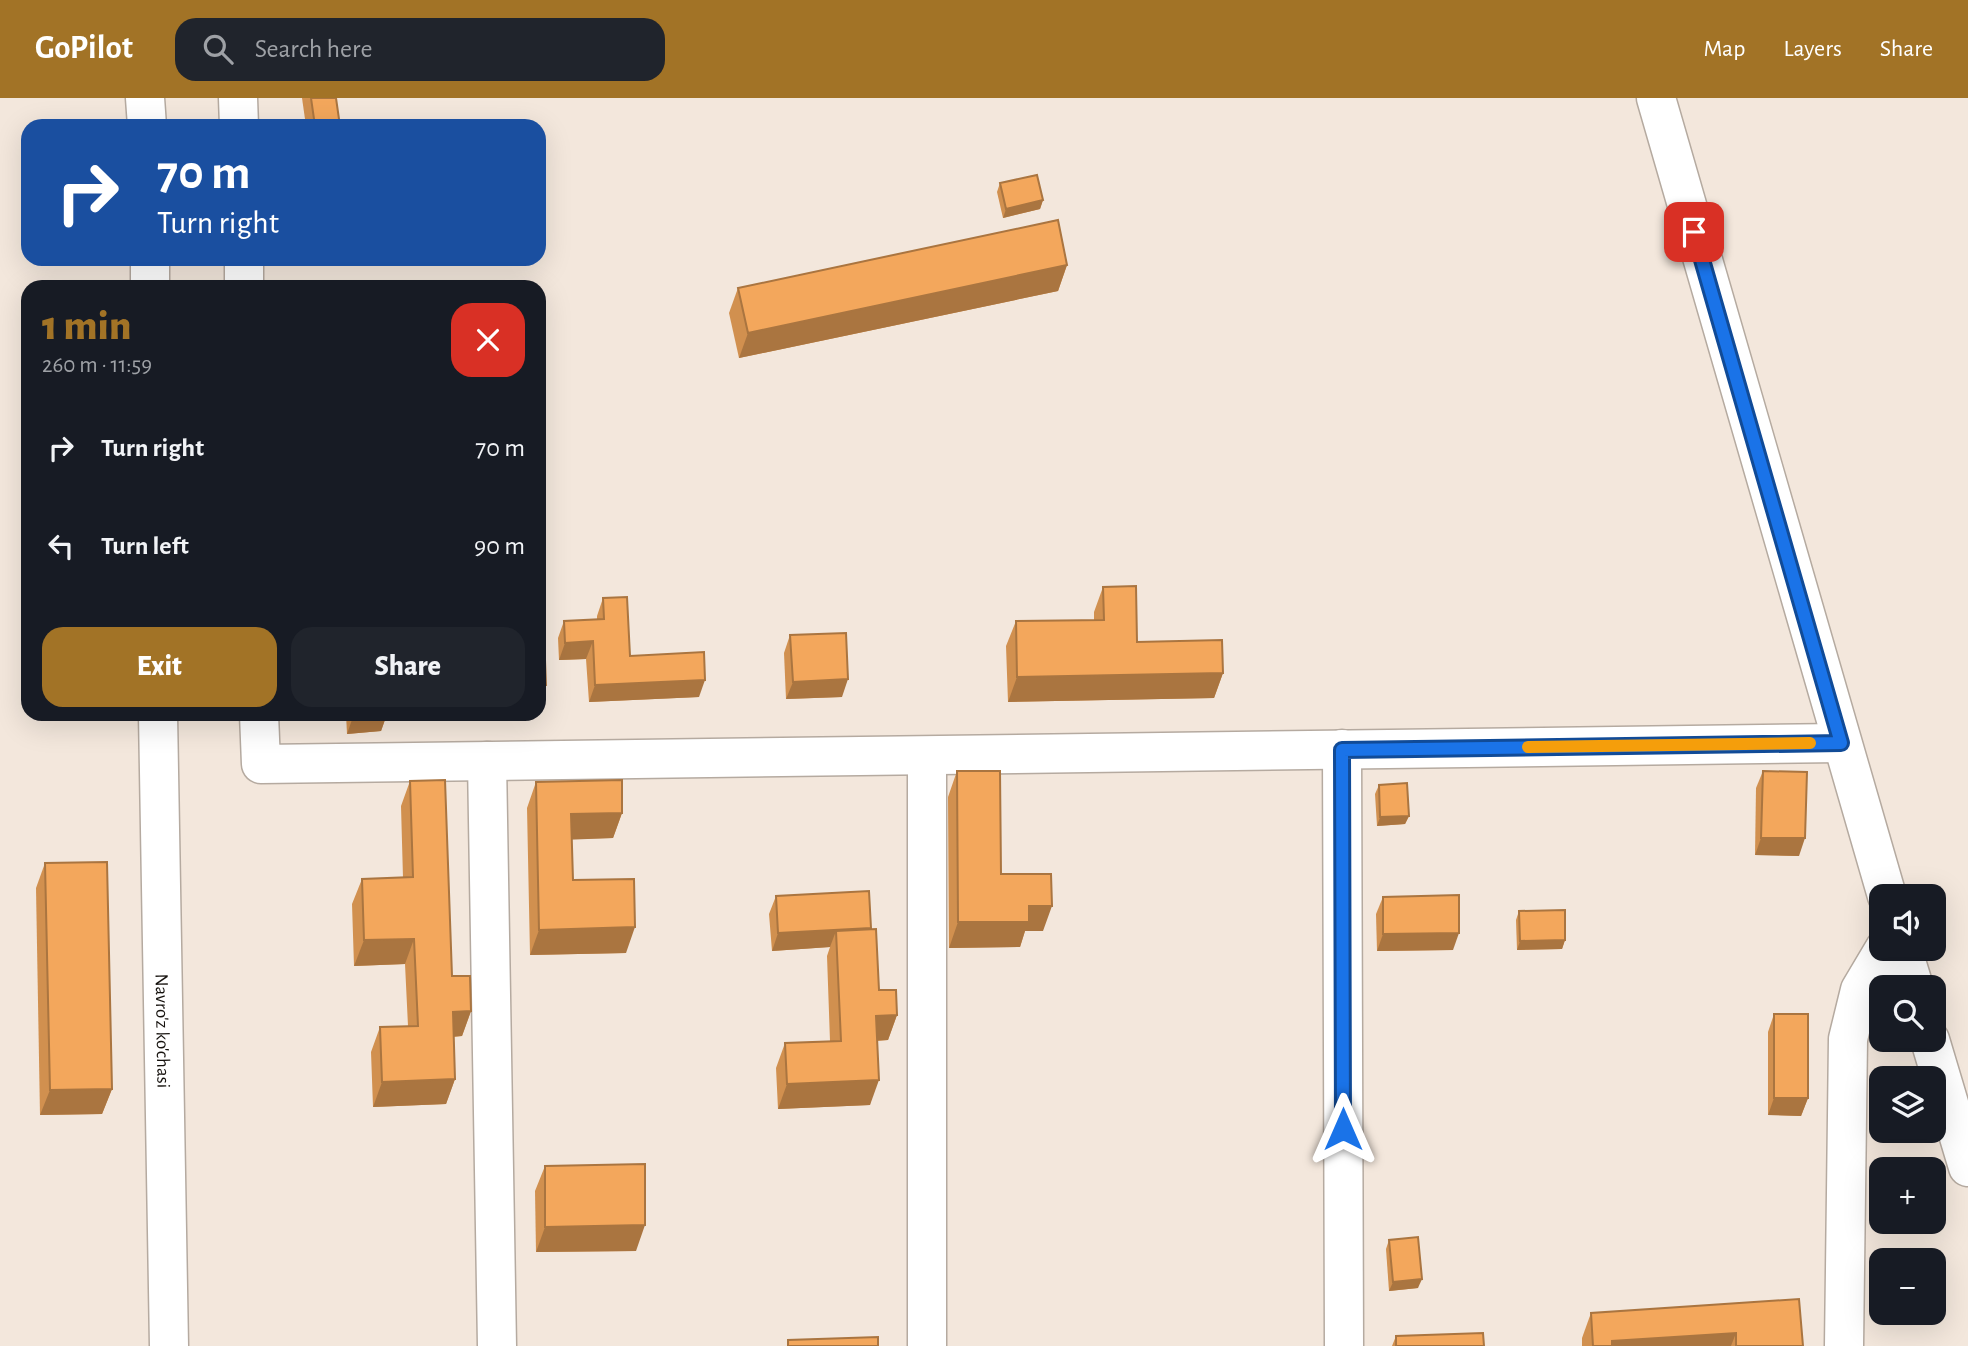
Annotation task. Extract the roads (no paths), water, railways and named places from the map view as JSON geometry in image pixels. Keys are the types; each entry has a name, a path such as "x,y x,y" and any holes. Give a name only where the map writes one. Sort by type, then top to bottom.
{"street":[{"path":"145,98 146,119"},
{"path":"238,98 239,119"},
{"path":"1656,98 1882,884"},
{"name":"Navro'z ko'chasi","path":"158,721 169,1346"},
{"path":"259,721 261,764 1841,743"},
{"path":"1342,750 1344,1346"},
{"path":"927,756 927,1346"},
{"path":"487,761 497,1346"},
{"path":"1843,1346 1848,1039 1860,990 1877,961"},
{"path":"1934,1052 1968,1167"}]}
